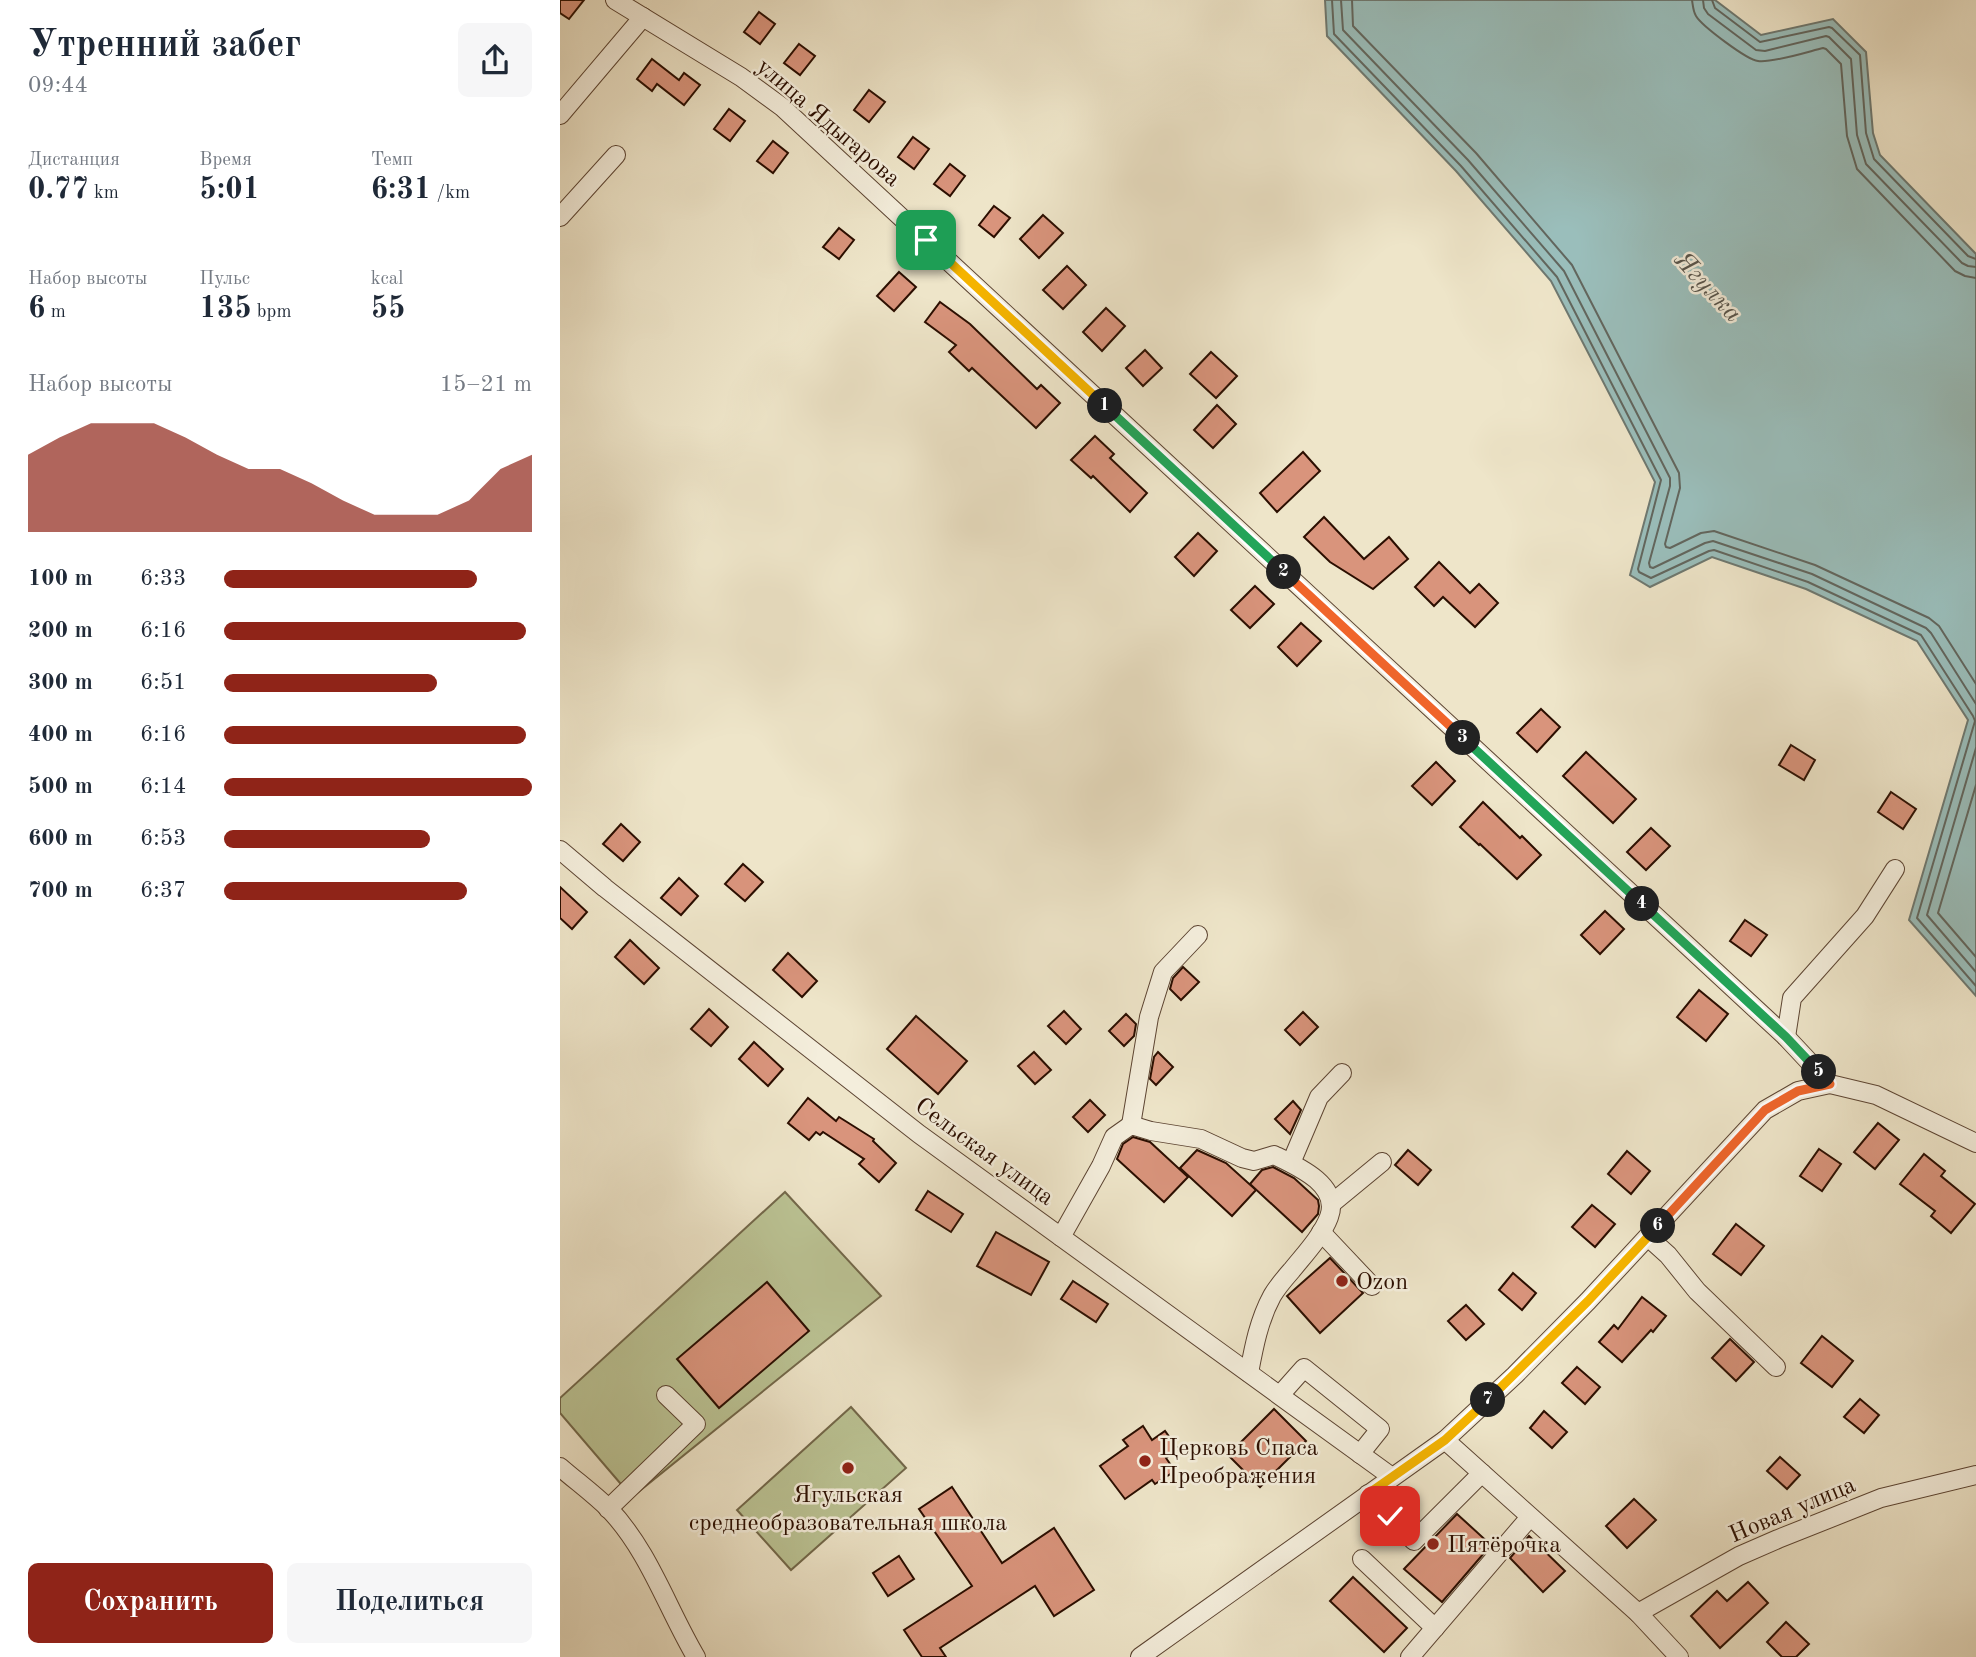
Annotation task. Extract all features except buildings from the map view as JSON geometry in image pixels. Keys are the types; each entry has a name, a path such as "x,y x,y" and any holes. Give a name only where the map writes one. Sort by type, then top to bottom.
{"street":[{"name":"улица Ядыгарова","path":"615,0 741,77 782,107 1786,1037 1830,1084"},
{"path":"560,115 643,17"},
{"path":"560,217 616,155"},
{"name":"Сельская улица","path":"560,850 919,1134 1392,1477"},
{"path":"1786,1037 1792,998 1864,916 1895,869"},
{"path":"1131,1125 1149,1017 1163,972 1198,935"},
{"path":"1291,1163 1319,1097 1342,1073"},
{"path":"1140,1657 1445,1440 1533,1357 1765,1110 1798,1091 1830,1084 1876,1095 1976,1143"},
{"path":"1061,1237 1114,1137 1131,1125 1201,1139 1254,1161 1274,1155 1319,1181 1327,1189 1331,1204 1330,1216 1321,1232 1273,1293 1259,1326 1249,1373"},
{"path":"1331,1204 1382,1162"},
{"path":"1321,1232 1372,1286"},
{"path":"1648,1237 1668,1255 1697,1291 1776,1367"},
{"path":"1280,1395 1304,1368 1380,1429 1360,1454"},
{"path":"608,1509 695,1424 666,1395"},
{"path":"1445,1440 1638,1613 1679,1657"},
{"path":"560,1467 608,1509 626,1530 656,1578 696,1657"},
{"path":"1368,1494 1414,1541 1482,1474"},
{"name":"Новая улица","path":"1638,1613 1739,1556 1779,1539 1881,1498 1976,1475"},
{"path":"1410,1657 1530,1517"},
{"path":"1363,1559 1435,1628"}],"green space":[{"path":"785,1192 881,1296 632,1497 560,1413 560,1398"},
{"path":"851,1407 906,1468 791,1570 737,1510"}],"water":[{"name":"Ягулка","path":"1325,0 1715,0 1761,35 1833,19 1866,52 1873,133 1880,155 1976,254 1976,996 1909,920 1968,720 1917,641 1806,589 1712,557 1650,587 1630,575 1655,482 1551,281 1456,171 1327,36"}],"place":[{"name":"Ozon","path":"1342,1281"},
{"name":"Церковь Спаса Преображения","path":"1145,1461"},
{"name":"Ягульская среднеобразовательная школа","path":"848,1468"},
{"name":"Пятёрочка","path":"1433,1544"}],"route":[{"path":"926,240 1786,1037 1830,1084 1798,1091 1765,1110 1588,1301 1515,1375 1445,1440 1368,1494 1390,1516"}]}
